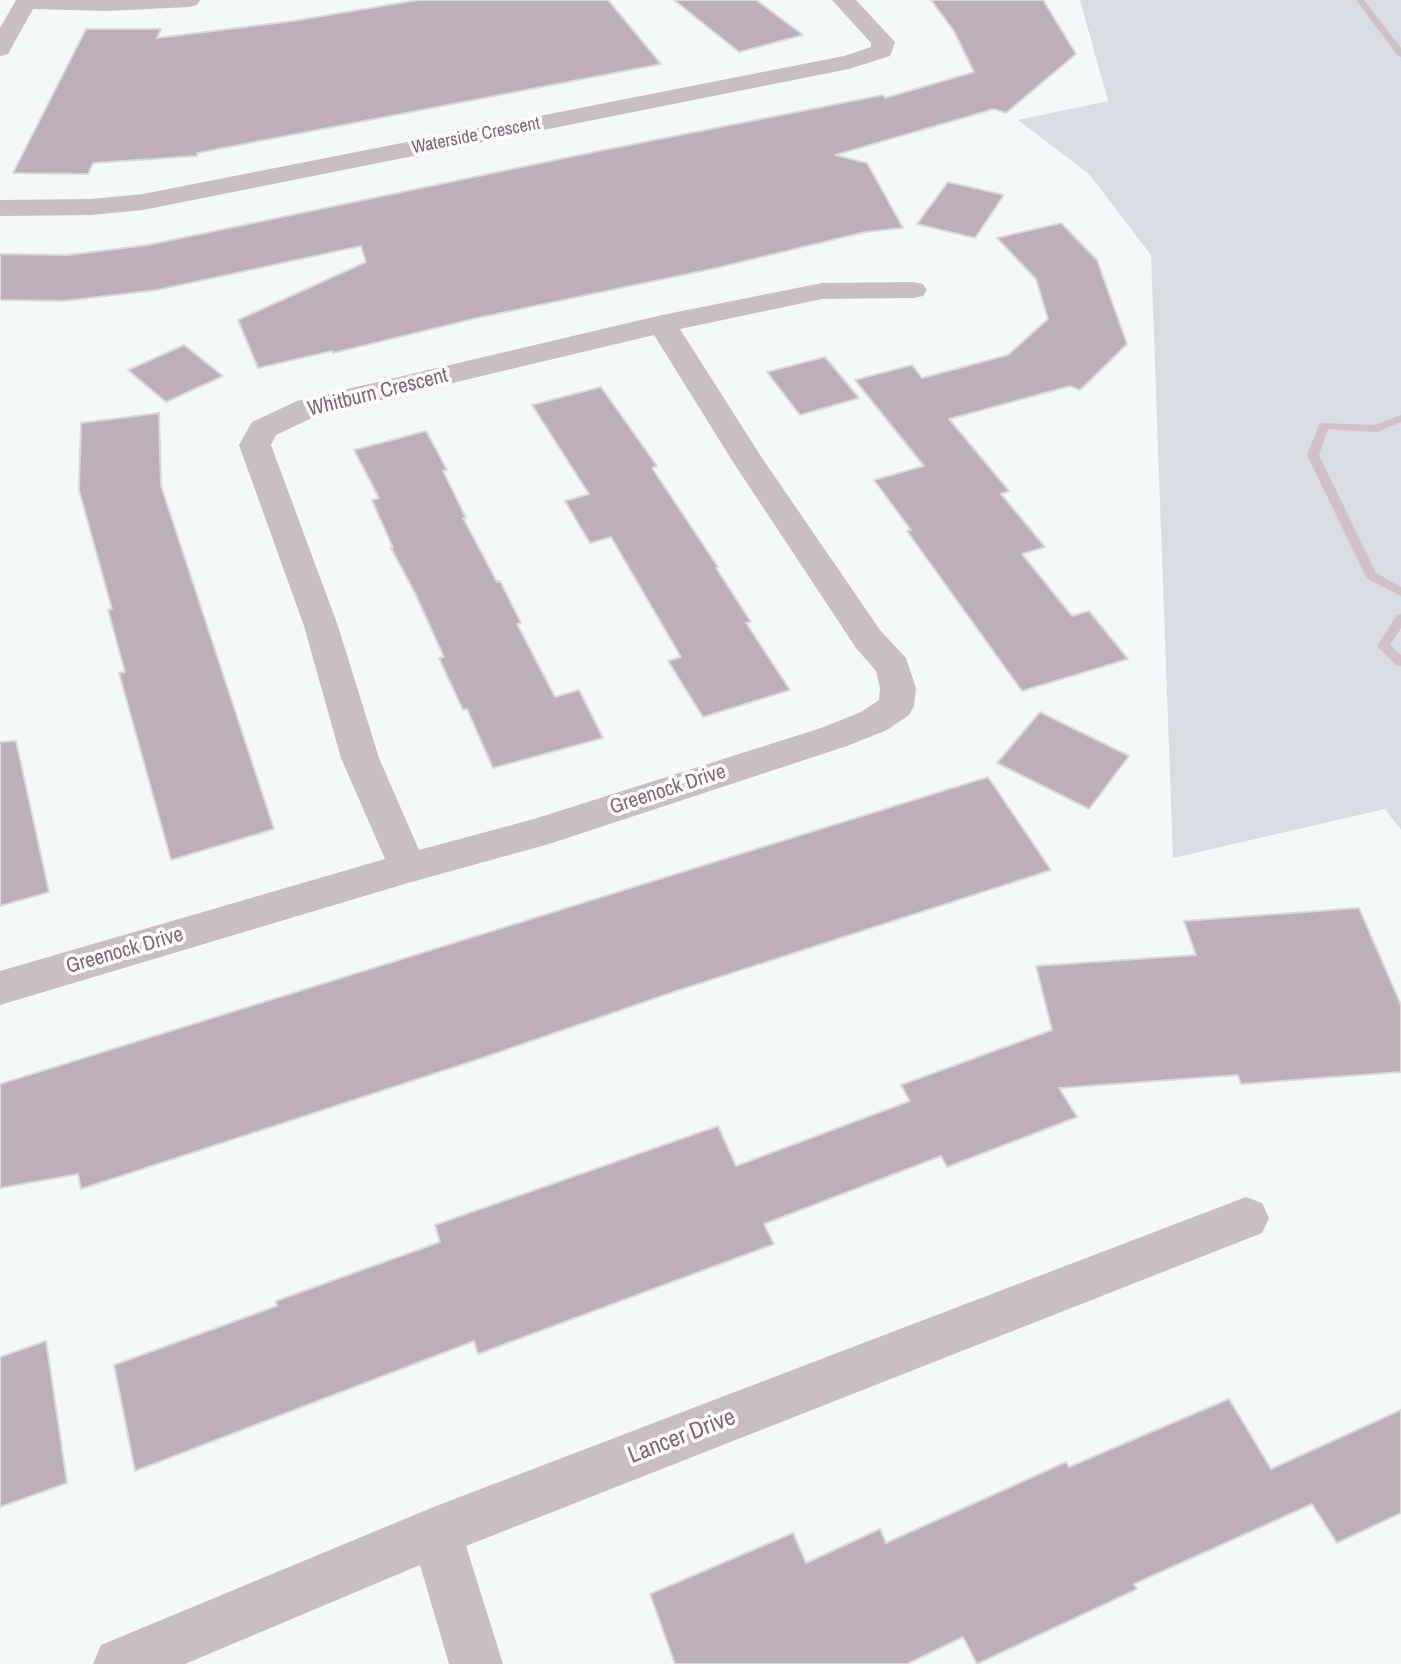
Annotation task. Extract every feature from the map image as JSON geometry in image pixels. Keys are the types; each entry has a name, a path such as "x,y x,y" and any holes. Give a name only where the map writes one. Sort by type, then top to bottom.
{"street":[{"path":"0,49 27,1 107,4 189,0"},
{"name":"Waterside Crescent","path":"0,208 91,207 143,202 849,62 883,51 883,41 843,0"},
{"name":"Whitburn Crescent","path":"408,868 360,758 321,626 255,446 263,429 307,408 662,324 822,291 913,290"},
{"name":"Greenock Drive","path":"0,988 408,868 535,834 834,737 874,721 896,706 898,688 893,667 869,639 749,462 662,324"},
{"name":"Lancer Drive","path":"120,1664 436,1532 1246,1218"},
{"path":"436,1532 476,1664"}],"shaded area":[{"path":"1080,0 1401,0 1401,830 1385,809 1173,858 1151,255 1089,174 1018,120 1108,101"}],"building":[{"path":"418,0 608,0 661,64 197,153 197,156 93,163 88,174 13,173 86,29 161,29 157,38 293,21"},
{"path":"674,0 756,0 803,35 739,52"},
{"path":"931,0 1043,0 1076,54 1006,113 994,109 835,155 867,163 903,228 865,232 716,268 477,318 258,368 238,320 366,262 361,246 157,290 63,301 0,300 0,254 68,255 148,245 594,152 883,95 885,98 974,72 954,31"},
{"path":"948,182 1004,195 975,238 917,224"},
{"path":"1061,223 1097,260 1127,344 1080,390 1070,386 949,419 1009,491 1001,494 1045,547 1022,554 1072,616 1089,611 1128,659 1022,691 907,531 911,530 874,480 924,466 855,380 912,365 922,378 1008,355 1048,319 1036,279 997,238"},
{"path":"184,345 223,376 166,402 128,370"},
{"path":"825,357 859,398 800,415 767,372"},
{"path":"601,387 657,466 652,468 718,567 716,568 751,622 746,623 790,690 703,717 668,661 681,657 611,537 590,543 565,501 589,494 532,405"},
{"path":"159,413 161,486 274,829 171,860 119,673 125,672 108,610 112,609 79,490 81,423"},
{"path":"426,431 447,470 443,471 466,518 463,518 497,582 500,581 521,623 517,624 555,697 579,690 603,738 493,768 467,709 463,710 439,658 444,657 391,548 372,500 379,498 354,450"},
{"path":"1040,712 1129,756 1089,809 997,763"},
{"path":"16,741 49,892 0,906 0,742"},
{"path":"988,777 1051,870 673,992 482,1058 81,1189 78,1174 0,1188 0,1084"},
{"path":"1359,908 1401,1005 1401,1072 1241,1084 1238,1075 1059,1088 1077,1117 947,1167 941,1156 764,1224 774,1244 478,1354 474,1341 135,1471 114,1365 277,1306 276,1301 440,1242 435,1225 718,1126 736,1166 910,1101 901,1085 1052,1030 1036,966 1196,955 1184,921"},
{"path":"46,1341 67,1483 0,1507 0,1357"},
{"path":"1229,1399 1271,1469 1401,1410 1401,1513 1337,1543 1312,1504 1134,1584 1137,1589 977,1664 963,1637 907,1664 675,1664 650,1594 793,1533 806,1563 880,1529 886,1543 1066,1462 1069,1467"}],"waterway":[{"path":"1360,0 1401,54"},
{"path":"1401,418 1377,429 1324,425 1313,455 1371,576 1401,592"},
{"path":"1401,618 1383,646 1401,662"}]}
